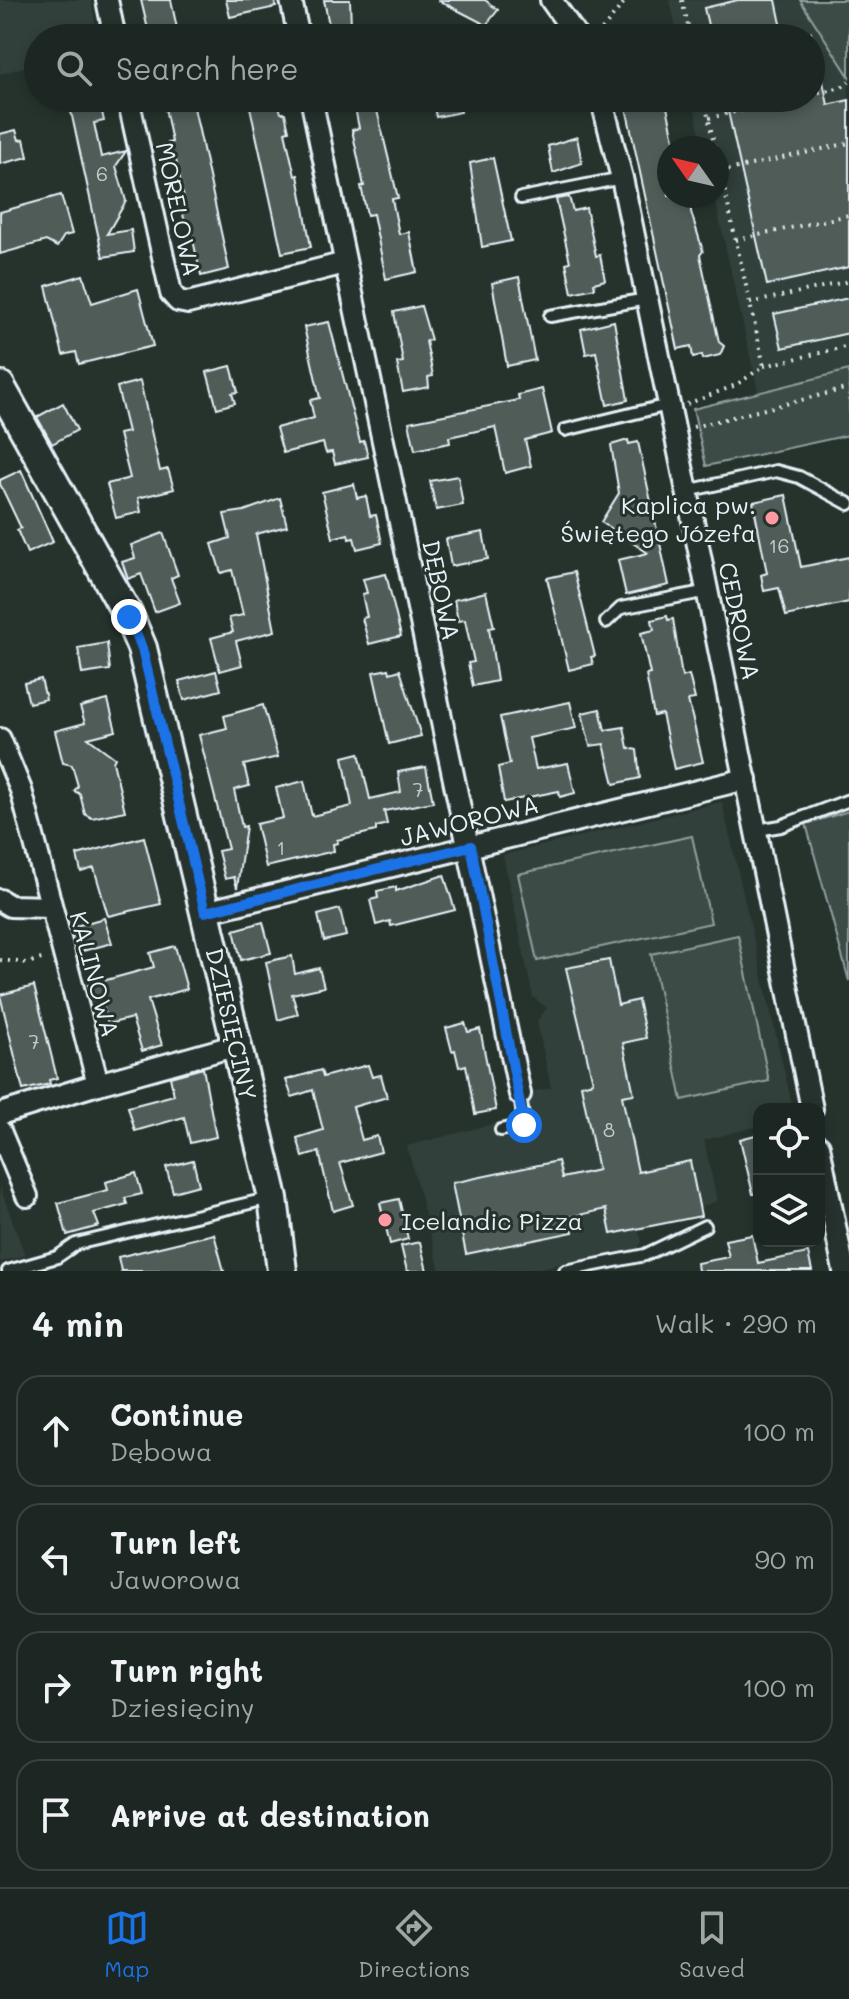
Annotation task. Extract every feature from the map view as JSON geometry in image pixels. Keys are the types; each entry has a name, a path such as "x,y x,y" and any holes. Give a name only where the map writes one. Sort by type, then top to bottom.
{"street":[{"path":"107,0 112,24"},
{"path":"291,0 296,24"},
{"path":"551,0 568,24"},
{"name":"MORELOWA","path":"131,112 171,293 178,301 188,303 345,263"},
{"name":"DĘBOWA","path":"314,112 471,846 520,1094"},
{"name":"CEDROWA","path":"605,112 622,178 675,431 811,1103"},
{"name":"DZIESIĘCINY","path":"0,386 136,633 273,1198 282,1271"},
{"name":"KALINOWA","path":"2,750 24,801 98,1084"},
{"name":"JAWOROWA","path":"205,912 746,779"},
{"path":"0,900 10,906 51,907"},
{"path":"0,1114 237,1045"},
{"path":"0,1131 27,1196"},
{"path":"825,1175 844,1271"}],"lane":[{"path":"521,198 622,178"},
{"path":"550,316 647,299"},
{"path":"565,430 668,408"},
{"path":"687,491 776,471 799,477 849,504"},
{"path":"606,622 621,608 708,591"},
{"path":"757,830 781,826 849,800"},
{"path":"501,1130 524,1125 520,1094"},
{"path":"8,1271 57,1257 76,1244 273,1198"},
{"path":"565,1271 645,1255 705,1226"}],"path":[{"path":"606,24 626,0"},
{"path":"682,0 688,24"},
{"path":"825,91 842,87 849,81"},
{"path":"708,112 713,136"},
{"path":"709,118 735,112"},
{"path":"729,170 849,143"},
{"path":"728,208 764,366"},
{"path":"736,240 849,215"},
{"path":"750,303 849,281"},
{"path":"668,408 736,385 764,366 849,346"},
{"path":"675,431 849,388"},
{"path":"0,960 27,963 63,953"}],"shaded area":[{"path":"0,0 91,0 95,24 24,24 24,67 0,74"},
{"path":"670,0 800,0 815,24 675,24"},
{"path":"800,0 849,0 849,76 825,39 825,24 815,24"},
{"path":"825,39 849,76 849,370 758,391 717,208 729,208 729,136 700,136 695,112 825,112"},
{"path":"849,370 849,435 706,466 693,409"},
{"path":"722,802 792,1103 753,1103 753,1128 704,1140 717,1201 700,1207 701,1215 638,1229 642,1242 638,1248 525,1271 440,1271 407,1146 516,1118 510,1096 551,1088 537,1021 547,1008 533,997 503,855"},
{"path":"849,811 849,981 806,824"},
{"path":"692,836 711,923 537,961 518,874"},
{"path":"738,935 769,1081 682,1100 651,954"},
{"path":"0,1187 25,1255 0,1262"}],"building":[{"path":"141,0 171,0 176,24 147,24"},
{"path":"226,0 275,0 276,7 230,17"},
{"path":"324,0 350,0 351,24 329,24"},
{"path":"438,0 485,0 498,10 484,24"},
{"path":"738,0 776,0 781,24 708,24 704,8"},
{"path":"825,91 828,105 849,100 849,267 767,285 728,112 825,112"},
{"path":"71,112 102,112 104,121 94,123 101,157 126,151 116,166 126,201 107,234 131,230 134,252 103,257"},
{"path":"166,112 195,112 229,269 201,276 189,222 185,223 181,205 185,204 176,160 172,161 168,143 172,142"},
{"path":"251,112 285,113 289,131 285,132 295,176 298,175 311,247 282,253"},
{"path":"356,112 377,112 398,198 392,199 399,234 409,232 417,272 386,279 373,214 367,215 361,186 364,186 352,130 359,128"},
{"path":"435,112 461,112 436,117"},
{"path":"627,112 668,112 673,136 657,136 657,208 691,208 703,251 700,255 719,342 724,346 720,355 703,359 702,355 693,357 691,346 678,349"},
{"path":"16,130 19,140 24,139 28,157 0,164 0,134"},
{"path":"577,137 582,163 553,173 548,146"},
{"path":"493,158 511,241 482,247 470,163"},
{"path":"61,195 72,234 64,236 57,247 46,241 0,254 0,212"},
{"path":"569,197 573,211 586,208 596,256 600,255 605,280 594,283 595,288 572,293 566,263 570,262 556,199"},
{"path":"83,275 92,303 138,289 153,346 79,364 76,352 63,355 46,286"},
{"path":"519,277 535,360 507,366 492,283"},
{"path":"849,298 849,333 782,348 774,314"},
{"path":"421,306 431,340 426,341 433,376 428,377 429,387 403,392 397,363 403,362 394,312"},
{"path":"614,321 628,400 607,405 596,352 586,354 581,329"},
{"path":"329,322 360,442 364,441 368,457 335,464 332,452 326,453 323,443 283,453 276,428 314,418 310,400 320,398 304,327"},
{"path":"231,366 238,392 232,393 235,403 217,408 207,372"},
{"path":"140,381 160,471 168,469 174,489 138,498 141,512 116,518 107,484 130,478 119,434 128,432 117,387"},
{"path":"542,389 552,433 525,440 531,466 505,473 495,427 449,437 450,443 415,450 409,422 519,400 518,395"},
{"path":"63,403 77,430 52,444 37,417"},
{"path":"628,440 629,444 638,442 669,585 626,595 618,560 648,553 601,522 619,493 611,445"},
{"path":"21,470 53,542 27,553 17,530 21,528 0,484 0,480"},
{"path":"458,476 463,505 436,510 430,481"},
{"path":"354,484 357,498 366,496 370,516 376,515 382,543 357,549 354,538 349,539 348,534 333,538 322,492"},
{"path":"786,495 801,567 849,557 849,602 786,616 779,588 764,591 761,575 767,573 753,502"},
{"path":"280,498 287,526 256,534 275,631 236,641 242,665 220,671 211,638 233,632 229,618 243,615 232,570 221,573 212,544 230,538 224,514 244,511"},
{"path":"483,532 488,559 451,566 446,539"},
{"path":"163,533 178,575 171,578 180,603 155,612 141,574 128,579 122,562 135,558 131,545"},
{"path":"574,572 595,656 591,657 593,664 569,670 547,578"},
{"path":"386,574 401,636 369,644 362,618 367,617 362,594 367,593 363,579"},
{"path":"486,592 494,627 489,628 497,681 473,686 468,663 474,662 465,620 458,621 454,600"},
{"path":"667,616 668,620 673,619 682,677 689,675 695,699 688,700 703,762 674,769 662,714 654,716 646,675 650,674 641,633 654,630 652,620"},
{"path":"107,643 110,670 82,674 78,648"},
{"path":"389,669 390,673 400,670 421,736 389,744 373,672"},
{"path":"216,671 221,690 184,700 179,681"},
{"path":"41,679 46,699 29,703 24,683"},
{"path":"108,700 116,731 88,738 115,758 113,762 125,811 92,818 85,814 80,794 74,791 78,786 72,765 63,763 55,731 85,723 80,707"},
{"path":"570,702 576,728 529,738 536,769 568,763 575,793 560,797 559,791 504,802 498,767 510,764 500,717"},
{"path":"263,705 278,757 244,765 249,786 234,790 242,827 246,826 237,888 234,877 225,879 218,851 228,849 199,735 227,728 224,716"},
{"path":"600,709 605,730 624,727 628,748 637,750 640,778 614,784 604,744 590,746 582,713"},
{"path":"359,753 370,799 401,792 398,772 426,767 433,802 384,811 387,824 376,827 376,831 337,840 338,843 333,844 334,851 266,867 256,824 283,818 276,788 304,781 312,816 352,806 343,757"},
{"path":"144,837 161,904 108,916 94,868 81,872 77,855"},
{"path":"444,875 455,910 391,926 390,921 376,925 370,900 378,898 377,891 396,887 396,891"},
{"path":"340,909 346,936 324,941 318,915"},
{"path":"104,918 112,943 79,952 72,927"},
{"path":"263,922 271,953 241,960 234,930"},
{"path":"175,946 187,989 148,1000 162,1045 142,1051 132,1018 108,1024 101,998 93,1000 88,985 154,967 150,953"},
{"path":"292,956 295,974 319,968 324,987 292,994 298,1014 278,1020 266,962"},
{"path":"609,960 618,1005 638,1000 646,1038 623,1043 634,1094 622,1096 638,1172 690,1161 701,1216 611,1234 606,1209 570,1217 573,1232 466,1254 452,1183 558,1161 562,1178 598,1170 581,1085 593,1082 566,968"},
{"path":"34,986 57,1078 49,1080 50,1084 23,1090 0,995"},
{"path":"465,1023 468,1032 480,1029 496,1110 475,1114 466,1065 459,1067 455,1050 452,1051 446,1028"},
{"path":"368,1065 372,1077 381,1075 387,1097 353,1107 362,1140 377,1136 381,1152 340,1163 353,1205 333,1211 319,1152 303,1157 297,1138 323,1130 313,1090 292,1097 286,1080 321,1070 323,1077"},
{"path":"203,1068 216,1137 190,1143 184,1117 135,1131 128,1107 174,1095 170,1077"},
{"path":"753,1136 753,1194 740,1139"},
{"path":"193,1160 199,1185 173,1192 166,1167"},
{"path":"136,1173 142,1194 125,1198 127,1204 94,1213 99,1226 67,1235 58,1203 108,1190 106,1182"},
{"path":"399,1199 408,1239 390,1244 380,1203"},
{"path":"214,1234 224,1271 121,1271 118,1257"},
{"path":"752,1235 758,1263 808,1253 812,1271 698,1271 697,1263 729,1257 725,1240"},
{"path":"420,1242 427,1271 407,1271 401,1246"}],"place":[{"name":"Kaplica pw. Świętego Józefa","path":"772,518"},
{"name":"Icelandic Pizza","path":"385,1220"}],"route":[{"path":"129,617 142,648 205,912 471,846 524,1125"}]}
